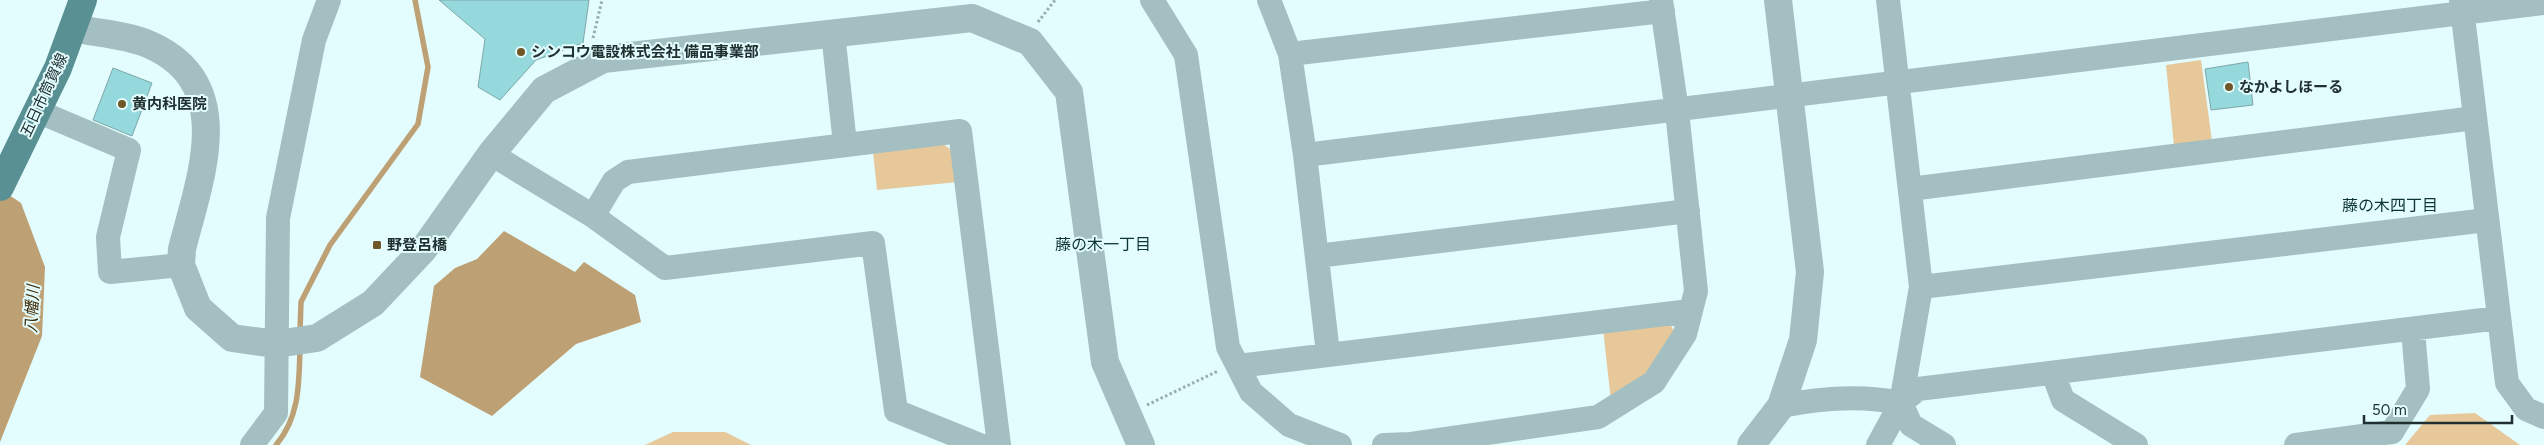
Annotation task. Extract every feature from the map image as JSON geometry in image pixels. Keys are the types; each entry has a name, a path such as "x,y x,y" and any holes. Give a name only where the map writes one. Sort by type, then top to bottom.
{"main road":[{"name":"五日市筒賀線","path":"4,179 58,68 82,0"}],"street":[{"path":"252,445 276,413 282,343 278,218 314,40 329,0"},
{"path":"1152,0 1186,55 1228,347 1251,392 1289,425 1340,445"},
{"path":"1269,0 1290,54 1305,155 1328,354"},
{"path":"1751,445 1781,406 1803,340 1810,272 1778,0"},
{"path":"1878,445 1901,403 1921,287 1888,0"},
{"path":"1305,155 1898,84 2462,7 2544,3"},
{"path":"1290,54 1662,5 1677,111 1696,291 1685,334 1654,382 1598,417 1411,444 1384,445"},
{"path":"2462,7 2507,383 2526,409 2544,418"},
{"path":"73,28 147,43 169,55 186,71 201,93 206,115 207,148 182,249 181,265 198,308 232,338 282,343 317,338 372,303 423,250 491,154 544,90 603,59 972,18 1030,42 1069,92 1105,362 1142,445"},
{"path":"833,33 845,144"},
{"path":"37,111 129,150 108,237 110,272 181,265"},
{"path":"1910,189 2475,118"},
{"path":"593,216 614,181 628,172 960,131 999,445"},
{"path":"491,154 593,216 665,268 873,243 896,411 980,445"},
{"path":"1317,256 1688,211"},
{"path":"1921,287 2487,220"},
{"path":"1238,364 1690,311"},
{"path":"1901,403 1918,389 2499,318"},
{"path":"2296,445 2392,432 2418,389 2413,330"},
{"path":"2053,373 2063,400 2136,445"},
{"path":"1781,406 1808,400 1875,398 1901,403"},
{"path":"1901,403 1911,425 1944,445"}],"path":[{"path":"592,43 602,0"},
{"path":"1036,25 1054,0"},
{"path":"1142,408 1238,364"}],"shaded area":[{"path":"2201,60 2212,141 2174,146 2166,65"},
{"path":"942,143 954,152 958,182 877,190 873,152"},
{"path":"1668,322 1676,333 1646,376 1611,401 1603,329"},
{"path":"2475,413 2520,445 2405,445 2430,415"},
{"path":"673,432 725,432 751,445 645,445"}],"water":[{"name":"八幡川","path":"0,189 21,203 45,267 42,336 0,442"},
{"path":"504,231 575,272 584,262 635,295 641,322 576,344 492,416 420,377 434,286 455,268 477,259"}],"building":[{"name":"シンコウ電設株式会社 備品事業部","path":"439,0 589,0 583,43 536,60 500,100 478,87 485,39"},
{"name":"なかよしほーる","path":"2248,62 2253,105 2211,110 2205,69"},
{"name":"黄内科医院","path":"113,68 152,83 132,136 93,120"}],"waterway":[{"path":"300,332 301,302 330,245 418,124 428,67 415,0"},
{"path":"276,445 290,423 297,399 300,347"}],"place":[{"name":"シンコウ電設株式会社 備品事業部","path":"521,52"},
{"name":"なかよしほーる","path":"2229,87"},
{"name":"黄内科医院","path":"122,104"},
{"name":"野登呂橋","path":"377,245"}],"district":[{"name":"藤の木四丁目","path":"2390,205"},
{"name":"藤の木一丁目","path":"1103,244"}]}
